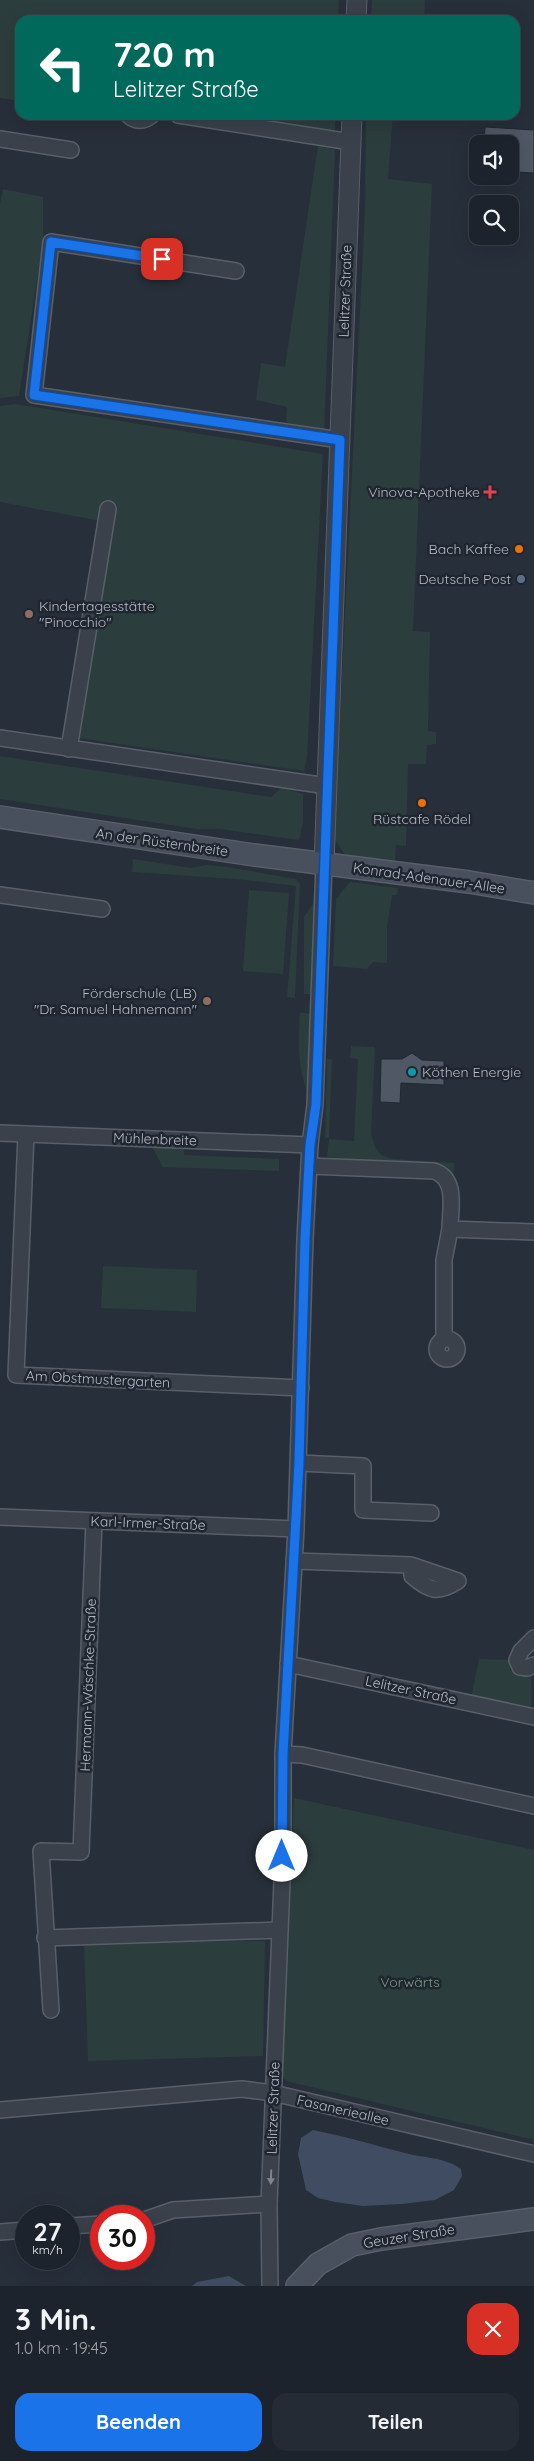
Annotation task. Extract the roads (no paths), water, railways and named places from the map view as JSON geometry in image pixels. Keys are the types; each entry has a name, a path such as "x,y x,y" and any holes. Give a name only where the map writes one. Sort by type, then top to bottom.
{"main road":[{"name":"An der Rüsternbreite","path":"0,817 324,864"},
{"name":"Konrad-Adenauer-Allee","path":"324,864 469,882 534,893"},
{"name":"Geuzer Straße","path":"297,2286 318,2264 352,2245 381,2238 534,2219"}],"street":[{"path":"356,0 356,15"},
{"path":"210,120 351,142"},
{"name":"Lelitzer Straße","path":"270,2286 270,2204 275,2110 273,2093 280,1930 283,1754 299,1463 308,1166 316,1105 352,120"},
{"path":"0,139 72,150"},
{"path":"236,271 51,242 34,395 340,440"},
{"path":"69,749 108,508"},
{"path":"0,738 327,786"},
{"path":"0,895 102,908"},
{"name":"Mühlenbreite","path":"0,1133 310,1145"},
{"name":"Am Obstmustergarten","path":"26,1134 16,1375 301,1388"},
{"path":"308,1166 434,1171 441,1174 450,1186 450,1229 444,1260 444,1338"},
{"path":"450,1229 534,1232"},
{"path":"299,1463 363,1466 362,1510 431,1513"},
{"name":"Karl-Irmer-Straße","path":"0,1517 296,1529"},
{"name":"Hermann-Wäschke-Straße","path":"45,1938 40,1851 81,1852 94,1521"},
{"path":"294,1561 411,1565"},
{"path":"534,1638 521,1651 517,1660 520,1667 527,1668 534,1665"},
{"name":"Lelitzer Straße","path":"288,1664 534,1717"},
{"path":"283,1754 302,1755 534,1806"},
{"path":"51,2010 45,1938 280,1930"},
{"name":"Fasanerieallee","path":"0,2110 227,2088 273,2093 534,2154"},
{"path":"155,2216 173,2210 270,2204"},
{"path":"0,2232 15,2231"}],"water":[{"path":"313,2130 448,2162 461,2169 462,2176 454,2190 435,2200 363,2206 318,2198 306,2190 298,2154 301,2138"},
{"path":"229,2276 246,2286 192,2286 197,2282"}],"place":[{"name":"Vinova-Apotheke","path":"490,492"},
{"name":"Bach Kaffee","path":"519,549"},
{"name":"Deutsche Post","path":"521,579"},
{"name":"Kindertagesstätte \"Pinocchio\"","path":"29,614"},
{"name":"Rüstcafe Rödel","path":"422,803"},
{"name":"Förderschule (LB) \"Dr. Samuel Hahnemann\"","path":"207,1001"},
{"name":"Köthen Energie","path":"412,1072"}],"park label":[{"name":"Vorwärts","path":"410,1982"}]}
